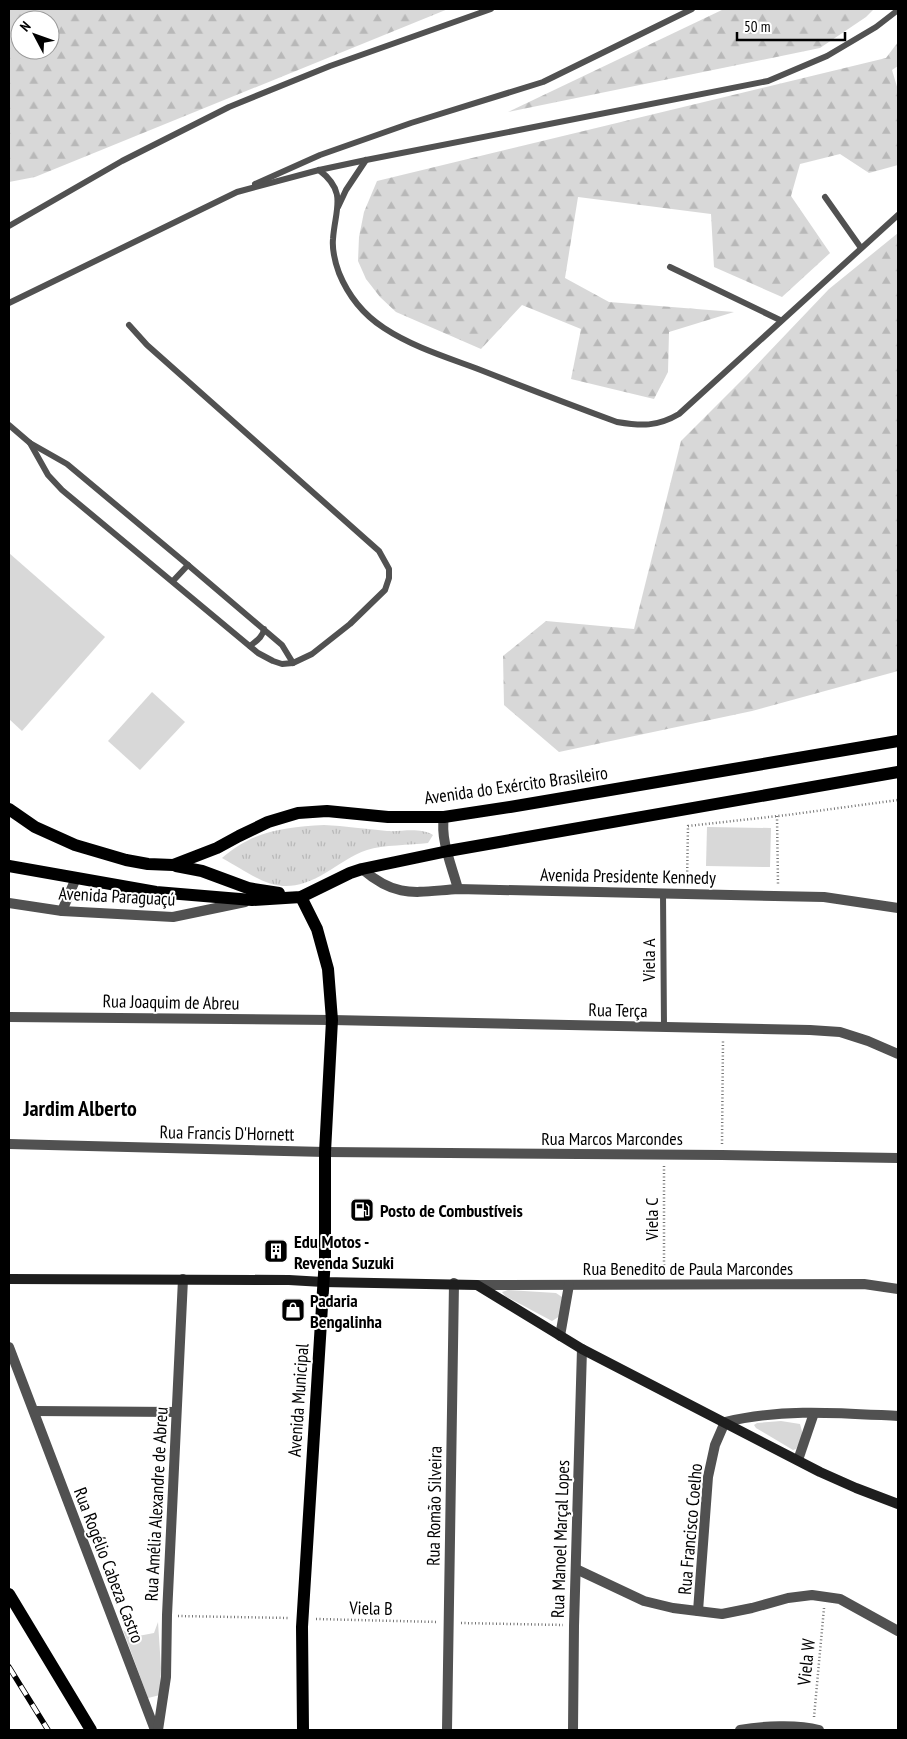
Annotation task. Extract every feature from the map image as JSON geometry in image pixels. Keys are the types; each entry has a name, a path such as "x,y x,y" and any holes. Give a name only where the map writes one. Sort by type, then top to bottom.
{"main road":[{"name":"Avenida do Exército Brasileiro","path":"9,809 35,827 75,845 126,860 148,864 173,865 217,848 268,822 298,813 327,811 388,818 444,817 898,741"},
{"path":"9,866 156,892 252,900 301,897 350,872 362,869 448,851 898,772"},
{"path":"173,865 202,871 248,888 301,897"},
{"name":"Avenida Municipal","path":"301,897 317,929 328,969 332,1020 325,1152 325,1258 302,1619 303,1730"},
{"path":"9,1279 289,1280 477,1285 582,1349 798,1460 856,1488 898,1504"},
{"path":"9,1594 91,1730"}],"street":[{"path":"444,817 443,833 458,889"},
{"name":"Avenida Presidente Kennedy","path":"362,869 375,880 391,888 407,892 458,889 824,897 898,908"},
{"path":"62,911 76,878"},
{"name":"Avenida Paraguaçú","path":"9,904 62,911 173,918 252,900"},
{"name":"Rua Joaquim de Abreu","path":"9,1017 332,1020"},
{"name":"Rua Terça","path":"332,1020 840,1032 868,1041 898,1054"},
{"name":"Rua Francis D'Hornett","path":"9,1144 325,1152"},
{"name":"Rua Marcos Marcondes","path":"325,1152 722,1154 898,1158"},
{"name":"Rua Amélia Alexandre de Abreu","path":"157,1730 166,1677 167,1616 183,1279"},
{"name":"Rua Romão Silveira","path":"447,1730 454,1283"},
{"path":"560,1336 569,1284"},
{"name":"Rua Benedito de Paula Marcondes","path":"477,1285 864,1284 898,1289"},
{"name":"Rua Rogélio Cabeza Castro","path":"9,1347 142,1696 157,1730"},
{"name":"Rua Manoel Marçal Lopes","path":"573,1730 582,1349"},
{"path":"34,1411 176,1412"},
{"path":"725,1422 776,1413 898,1416"},
{"path":"798,1460 814,1413"},
{"name":"Rua Francisco Coelho","path":"698,1611 708,1477 715,1445 725,1422"},
{"path":"576,1569 644,1600 673,1608 722,1614 788,1598 812,1595 840,1599 898,1631"},
{"path":"142,1696 147,1703 154,1703 160,1700 164,1694"},
{"path":"740,1730 780,1726 816,1729"}],"lane":[{"path":"9,226 122,161 229,107 330,66 491,9"},
{"path":"9,303 238,192 320,155 411,123 543,82 692,9"},
{"path":"238,192 319,170 366,160 768,81 827,56 876,27 898,10"},
{"path":"337,208 346,190 366,160"},
{"path":"319,170 332,181 335,187 337,208 332,241 334,259 340,274 358,304 384,328 422,348 617,422 649,426 679,414 898,214"},
{"path":"825,197 861,248"},
{"path":"670,266 780,320"},
{"path":"30,443 48,475 62,490 250,646 273,661 282,664 293,663 312,654 350,624 385,590 389,578 389,569 378,551 147,345 129,325"},
{"path":"9,425 30,443 67,464 188,564 282,645 293,663"},
{"path":"173,581 188,564"},
{"path":"250,646 264,634 264,629"},
{"name":"Viela A","path":"663,893 664,1027"}],"path":[{"path":"687,894 688,826 898,800"},
{"path":"777,816 778,896"},
{"path":"722,1154 723,1028"},
{"name":"Viela C","path":"664,1154 664,1284"},
{"name":"Viela W","path":"816,1729 825,1597"},
{"name":"Viela B","path":"167,1616 574,1626"}],"green space":[{"path":"9,9 448,9 35,177 9,182"},
{"path":"724,9 874,9 866,17 820,48 508,112"},
{"path":"898,42 898,66 892,70 898,90 898,165 869,173 840,154 800,164 791,196 830,253 782,297 714,267 711,214 578,197 565,278 609,302 734,312 669,332 668,372 654,399 571,379 581,329 522,305 481,349 396,312 380,297 366,279 358,261 359,237 364,212 377,181 886,58"},
{"path":"898,233 898,671 752,711 559,752 504,705 503,656 546,621 634,629 681,441 829,289"},
{"path":"9,553 105,637 22,731 9,719"},
{"path":"152,692 185,722 140,770 108,741"},
{"path":"324,825 387,831 416,830 433,835 428,843 373,848 361,852 327,872 297,885 284,886 261,880 222,858 257,836 282,829"},
{"path":"707,827 771,828 770,867 706,866"},
{"path":"508,1290 556,1293 562,1297 560,1316 552,1321 505,1296 502,1292"},
{"path":"781,1421 800,1424 803,1435 796,1449 793,1450 754,1425 757,1423"},
{"path":"158,1622 161,1668 160,1695 148,1698 123,1630 133,1637 154,1633"}],"railway":[{"path":"9,1667 48,1730"}],"place":[{"name":"Posto de Combustíveis","path":"362,1210"},
{"name":"Edu Motos - Revenda Suzuki","path":"276,1251"},
{"name":"Padaria Bengalinha","path":"293,1310"}],"district":[{"name":"Jardim Alberto","path":"80,1108"}]}
